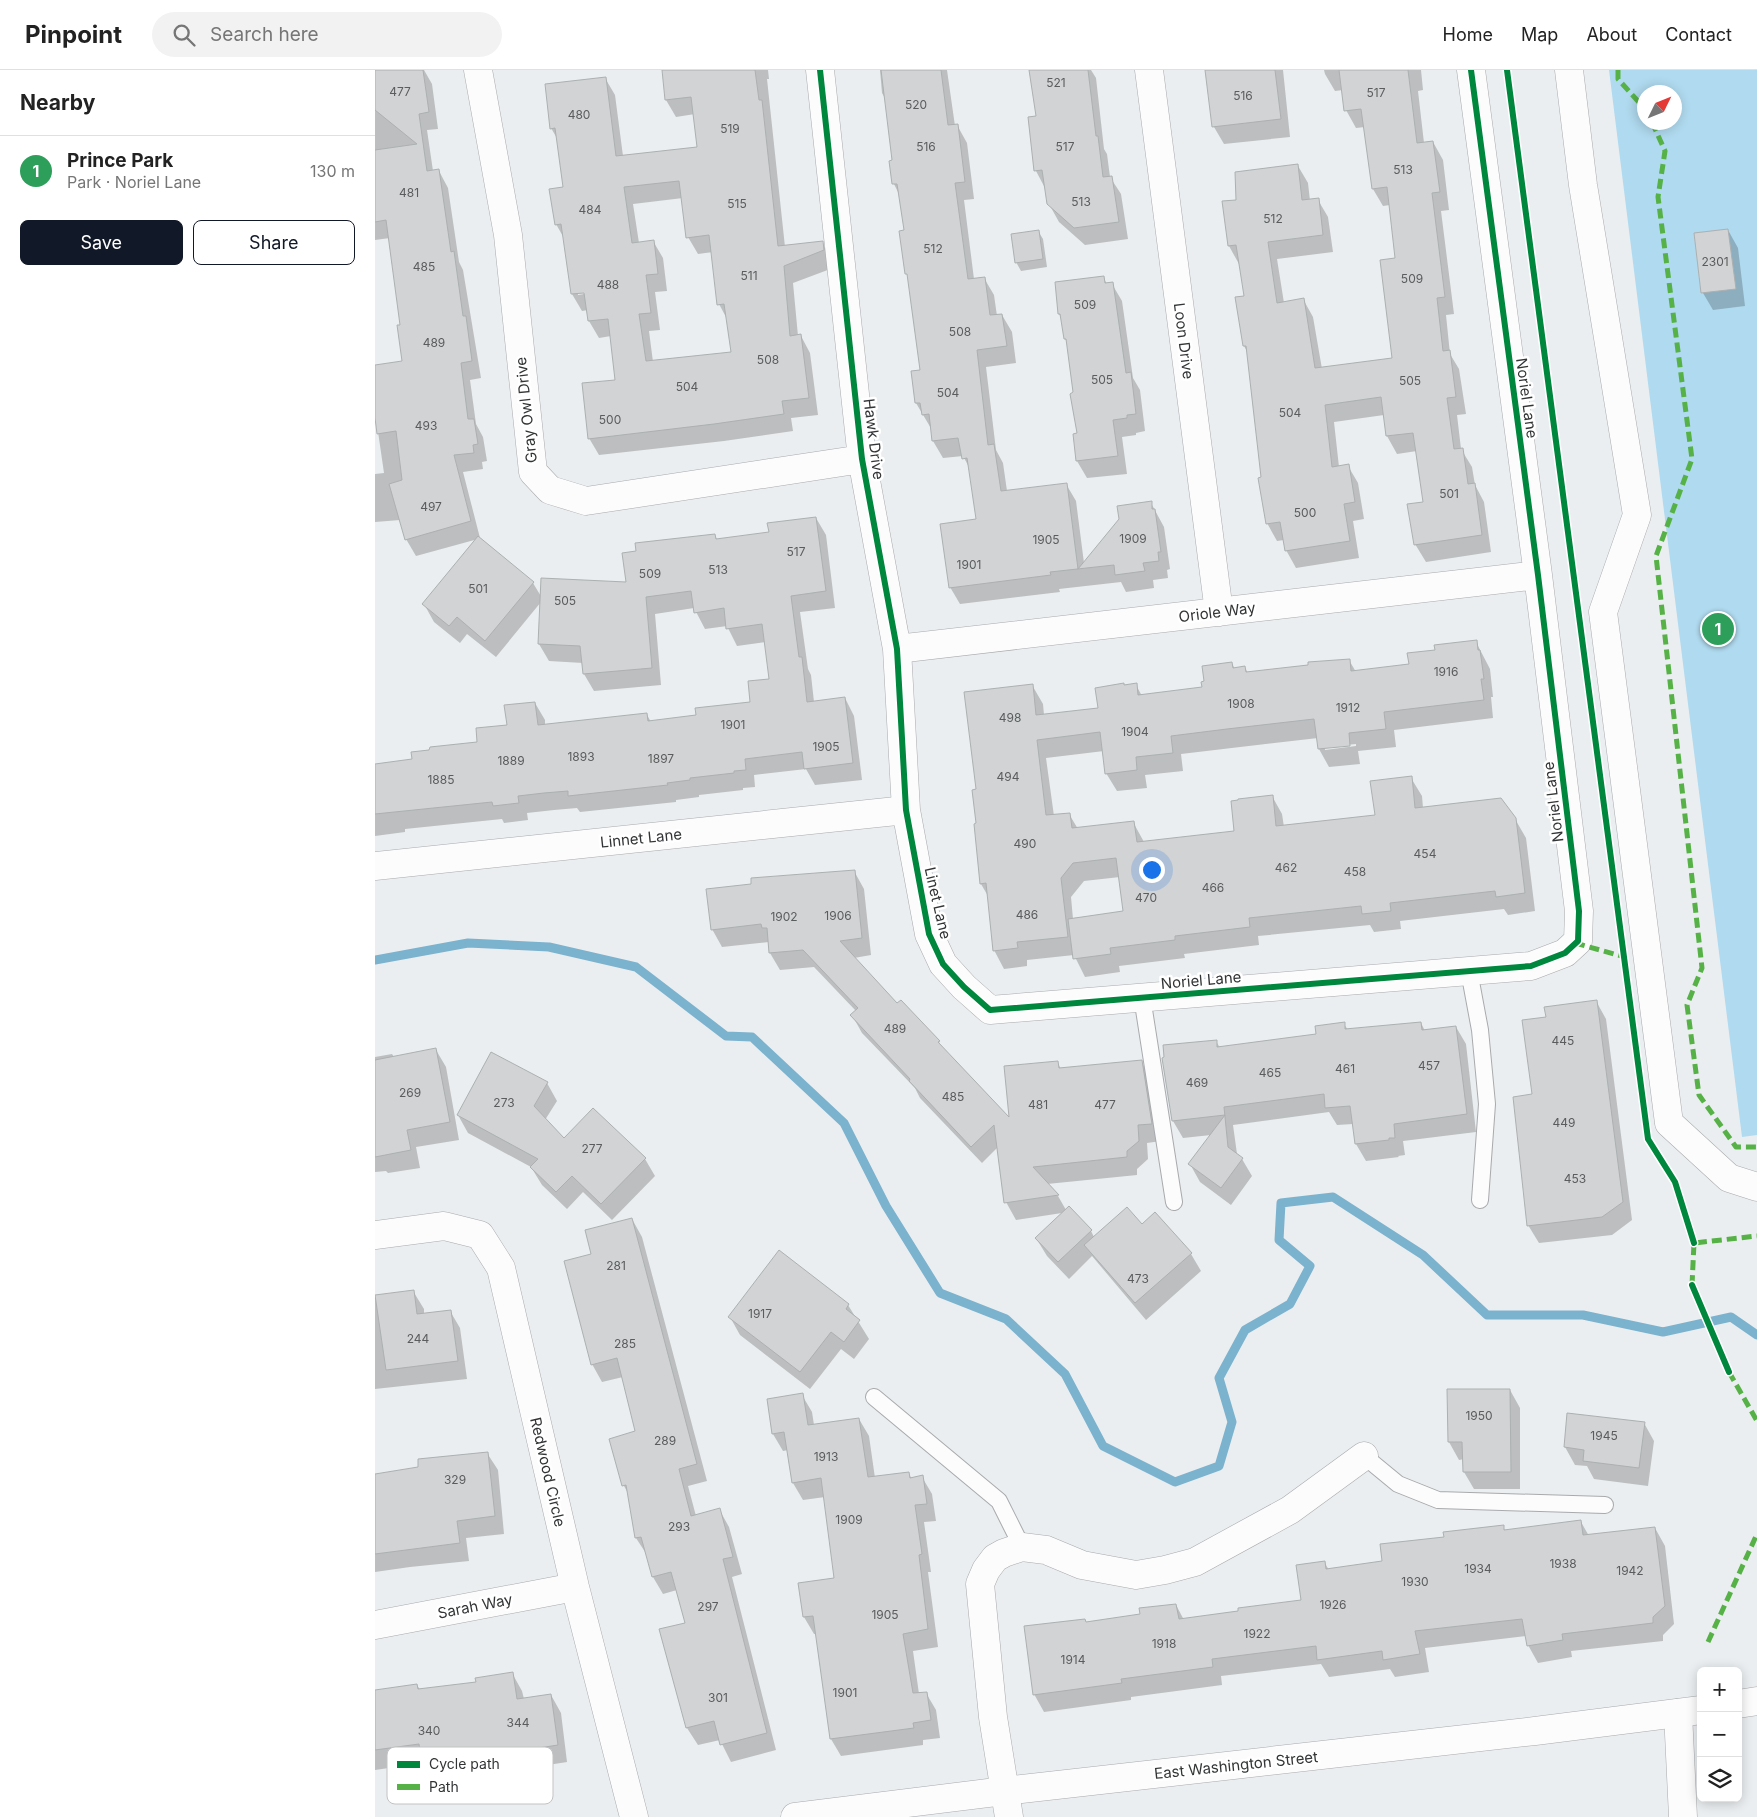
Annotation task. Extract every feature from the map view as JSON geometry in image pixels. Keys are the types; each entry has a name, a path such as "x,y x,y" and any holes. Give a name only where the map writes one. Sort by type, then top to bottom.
{"street":[{"name":"Gray Owl Drive","path":"478,70 508,235 533,472 550,490 585,501 862,459"},
{"name":"Hawk Drive","path":"820,70 862,459 897,649 907,810"},
{"name":"Loon Drive","path":"1149,70 1219,612"},
{"name":"Noriel Lane","path":"990,1010 1531,966 1565,952 1578,941 1579,911 1538,575 1471,70"},
{"path":"1569,70 1583,185 1637,515 1603,612 1669,1123 1729,1178 1757,1187"},
{"name":"Oriole Way","path":"897,649 1538,575"},
{"name":"Linnet Lane","path":"375,866 907,810"},
{"name":"Linet Lane","path":"907,810 929,934 943,964 964,987 990,1010"},
{"name":"Redwood Circle","path":"375,1234 444,1226 480,1235 501,1268 575,1587 635,1817"},
{"path":"1007,1804 993,1717 980,1584 986,1570 995,1558 1022,1547 1046,1550 1082,1565 1136,1575 1195,1562 1290,1510 1364,1456"},
{"name":"Sarah Way","path":"375,1625 575,1587"},
{"path":"1742,1703 1757,1701"},
{"path":"1683,1817 1689,1711"},
{"name":"East Washington Street","path":"795,1817 1007,1804 1689,1711"}],"lane":[{"path":"1469,971 1480,1030 1487,1104 1480,1200"},
{"path":"1142,997 1173,1202"},
{"path":"874,1397 999,1501 1022,1547"},
{"path":"1364,1456 1398,1484 1438,1500 1605,1505"}],"shaded area":[{"path":"1609,70 1757,70 1757,1135 1742,1137"}],"building":[{"path":"375,70 423,70 429,112 419,114 427,171 439,169 451,252 454,251 463,316 466,316 472,361 461,363 468,419 474,419 478,444 473,445 474,453 454,455 471,521 405,540 389,484 402,480 396,431 377,434 375,418 375,365 402,361 397,325 400,325 386,220 375,222 375,150 417,144 375,110"},
{"path":"662,70 755,70 759,100 762,100 778,246 823,241 824,250 784,266 790,336 801,334 809,398 782,401 784,414 588,439 582,383 615,380 608,319 588,321 584,293 571,294 561,224 555,225 549,189 563,187 555,128 550,129 545,84 606,77 616,156 697,147 691,97 665,100","holes":["679,181 686,238 709,235 717,305 724,304 731,352 646,361 639,314 651,313 646,275 658,274 654,240 632,243 624,187"]},
{"path":"881,70 941,70 948,125 958,124 965,182 955,183 968,279 985,277 990,315 1002,314 1007,346 977,350 988,445 994,444 1001,491 1067,483 1078,569 1050,572 1051,575 949,588 940,524 976,519 967,458 962,459 958,438 932,441 929,414 922,415 920,403 915,403 911,371 920,370 899,231 904,230 897,184 892,184 889,161 892,160"},
{"path":"1029,70 1088,70 1103,177 1112,176 1119,222 1074,228 1047,204 1042,170 1034,171 1028,117 1036,116"},
{"path":"1205,70 1275,70 1281,119 1212,127"},
{"path":"1339,70 1408,70 1417,143 1433,141 1440,192 1432,193 1445,297 1437,298 1443,351 1450,350 1456,397 1447,398 1454,449 1463,448 1468,484 1475,483 1482,535 1414,545 1407,504 1423,502 1413,433 1386,436 1381,397 1325,405 1332,467 1349,464 1355,502 1344,504 1350,541 1285,551 1280,522 1266,524 1258,478 1261,477 1246,346 1243,346 1235,297 1244,296 1236,245 1228,246 1222,201 1236,200 1235,172 1298,164 1302,200 1319,198 1323,235 1268,242 1277,303 1304,298 1315,368 1392,358 1380,260 1395,258 1387,187 1372,189 1361,109 1344,111"},
{"path":"1728,229 1736,289 1701,293 1694,233"},
{"path":"1039,230 1043,259 1015,263 1011,234"},
{"path":"1104,276 1105,283 1113,282 1126,373 1131,372 1136,414 1127,415 1127,418 1113,420 1118,456 1076,461 1073,434 1077,433 1070,394 1073,392 1066,339 1064,339 1060,314 1058,314 1055,282"},
{"path":"1152,501 1152,509 1155,509 1161,552 1158,552 1159,561 1143,563 1145,571 1115,575 1114,565 1078,569 1119,519 1117,506"},
{"path":"816,517 826,591 791,596 799,657 802,657 807,702 845,697 853,763 804,769 802,752 745,759 746,770 690,778 690,780 667,783 668,785 568,796 568,791 544,793 518,796 519,803 493,806 492,802 375,814 375,764 412,759 411,752 429,750 430,747 477,742 476,728 507,725 504,705 535,702 538,725 647,713 648,721 696,715 695,708 750,702 748,681 769,679 762,624 726,629 724,608 694,613 691,591 646,597 652,668 583,674 580,646 538,644 541,578 626,582 622,553 636,551 635,543 715,534 716,539 769,532 767,523"},
{"path":"478,536 534,582 485,641 457,617 449,626 422,604"},
{"path":"1477,640 1484,679 1481,679 1484,700 1384,712 1386,729 1349,733 1350,746 1318,749 1314,719 1171,736 1173,753 1136,757 1137,770 1105,774 1100,732 1037,740 1046,815 1070,813 1072,828 1134,821 1137,842 1234,831 1231,801 1273,795 1276,826 1375,815 1370,781 1412,776 1415,808 1501,798 1516,818 1525,893 1496,897 1495,891 1390,903 1391,911 1362,914 1361,906 1249,918 1250,927 1175,936 1175,940 1110,948 1111,954 1073,959 1068,919 1123,911 1116,858 1073,863 1061,878 1068,937 1017,942 1018,948 993,951 986,883 980,884 972,790 976,789 964,692 1033,684 1036,715 1098,708 1095,688 1124,683 1124,685 1137,683 1138,695 1202,687 1201,682 1204,681 1202,666 1232,662 1233,668 1245,666 1246,672 1308,665 1308,662 1350,659 1351,671 1409,664 1407,653 1435,650 1434,645"},
{"path":"855,870 862,938 840,941 897,1003 901,1000 1009,1117 1004,1066 1058,1061 1059,1068 1142,1060 1152,1124 1138,1125 1139,1141 1127,1151 1127,1157 1033,1167 1059,1195 1004,1203 994,1125 971,1147 850,1015 858,1008 803,950 769,953 767,928 762,928 761,924 711,930 706,889 751,884 751,878"},
{"path":"1597,1000 1623,1202 1602,1217 1527,1226 1513,1097 1532,1094 1522,1020 1546,1017 1544,1007"},
{"path":"1345,1022 1345,1029 1421,1022 1422,1030 1456,1026 1467,1114 1394,1124 1395,1138 1355,1144 1350,1106 1325,1108 1324,1094 1224,1107 1225,1115 1172,1121 1162,1058 1164,1057 1163,1045 1217,1040 1217,1047 1316,1034 1315,1026"},
{"path":"436,1048 450,1122 407,1130 411,1150 375,1157 375,1060"},
{"path":"491,1052 548,1082 534,1106 564,1138 593,1108 646,1158 601,1204 572,1176 556,1192 530,1167 538,1159 457,1115"},
{"path":"1225,1115 1228,1147 1243,1158 1221,1188 1188,1164"},
{"path":"1069,1206 1092,1230 1058,1262 1035,1238"},
{"path":"1127,1207 1142,1224 1155,1212 1192,1253 1135,1303 1084,1245"},
{"path":"632,1218 697,1464 679,1469 691,1516 720,1508 733,1557 723,1559 767,1733 720,1745 714,1721 686,1728 659,1629 685,1623 671,1572 652,1577 641,1537 635,1538 626,1485 622,1486 609,1439 635,1431 617,1358 591,1365 564,1261 591,1254 585,1230"},
{"path":"779,1250 849,1304 846,1309 860,1320 844,1342 831,1332 800,1372 728,1317"},
{"path":"414,1290 417,1314 451,1310 458,1361 386,1370 375,1295"},
{"path":"1447,1389 1510,1389 1511,1472 1463,1472 1462,1442 1448,1442"},
{"path":"803,1393 808,1425 859,1418 868,1477 909,1472 910,1478 923,1475 927,1504 915,1505 922,1554 919,1555 928,1629 903,1634 913,1693 927,1692 931,1720 913,1723 914,1728 830,1739 813,1616 803,1617 798,1583 834,1578 821,1478 792,1483 784,1432 772,1434 767,1399"},
{"path":"1567,1413 1645,1422 1639,1468 1583,1461 1584,1450 1564,1447"},
{"path":"488,1452 495,1516 457,1521 460,1543 375,1554 375,1474 418,1467 418,1459"},
{"path":"1581,1520 1583,1535 1655,1527 1665,1606 1653,1617 1653,1623 1562,1634 1563,1640 1527,1646 1522,1619 1415,1631 1420,1654 1383,1660 1382,1651 1317,1660 1316,1646 1212,1659 1213,1667 1121,1679 1122,1683 1033,1695 1024,1626 1085,1619 1086,1622 1140,1614 1139,1608 1176,1604 1179,1619 1238,1611 1238,1608 1301,1600 1296,1565 1325,1561 1326,1569 1382,1561 1380,1544 1444,1537 1443,1532 1504,1525 1504,1530"},
{"path":"513,1672 517,1699 551,1694 558,1745 545,1747 419,1747 419,1744 375,1750 375,1690 417,1684 418,1689 476,1682 475,1678"}],"waterway":[{"path":"375,960 468,943 549,947 636,967 726,1036 752,1037 844,1123 886,1206 940,1293 1006,1319 1065,1374 1103,1446 1175,1482 1219,1466 1232,1422 1219,1378 1245,1330 1290,1304 1310,1266 1279,1240 1281,1203 1333,1197 1423,1255 1487,1315 1583,1315 1663,1332 1731,1317 1757,1335"}],"marked path":[{"path":"1618,70 1618,79 1637,100"},
{"path":"1656,130 1665,151 1658,197 1692,459 1656,556 1702,968 1687,1005 1699,1095 1736,1147 1757,1147"},
{"path":"1575,943 1625,957"},
{"path":"1692,1285 1694,1243 1757,1236"},
{"path":"1729,1372 1757,1421"},
{"path":"1708,1642 1757,1534"}],"cycle path":[{"path":"820,70 862,459 897,649 906,810 929,934 943,964 964,987 990,1010 1531,966 1565,953 1578,941 1579,911 1538,575 1471,70"},
{"path":"1507,70 1648,1139 1675,1182 1694,1243"},
{"path":"1692,1285 1729,1372"}],"place":[{"name":"Prince Park","path":"1718,629"}]}
